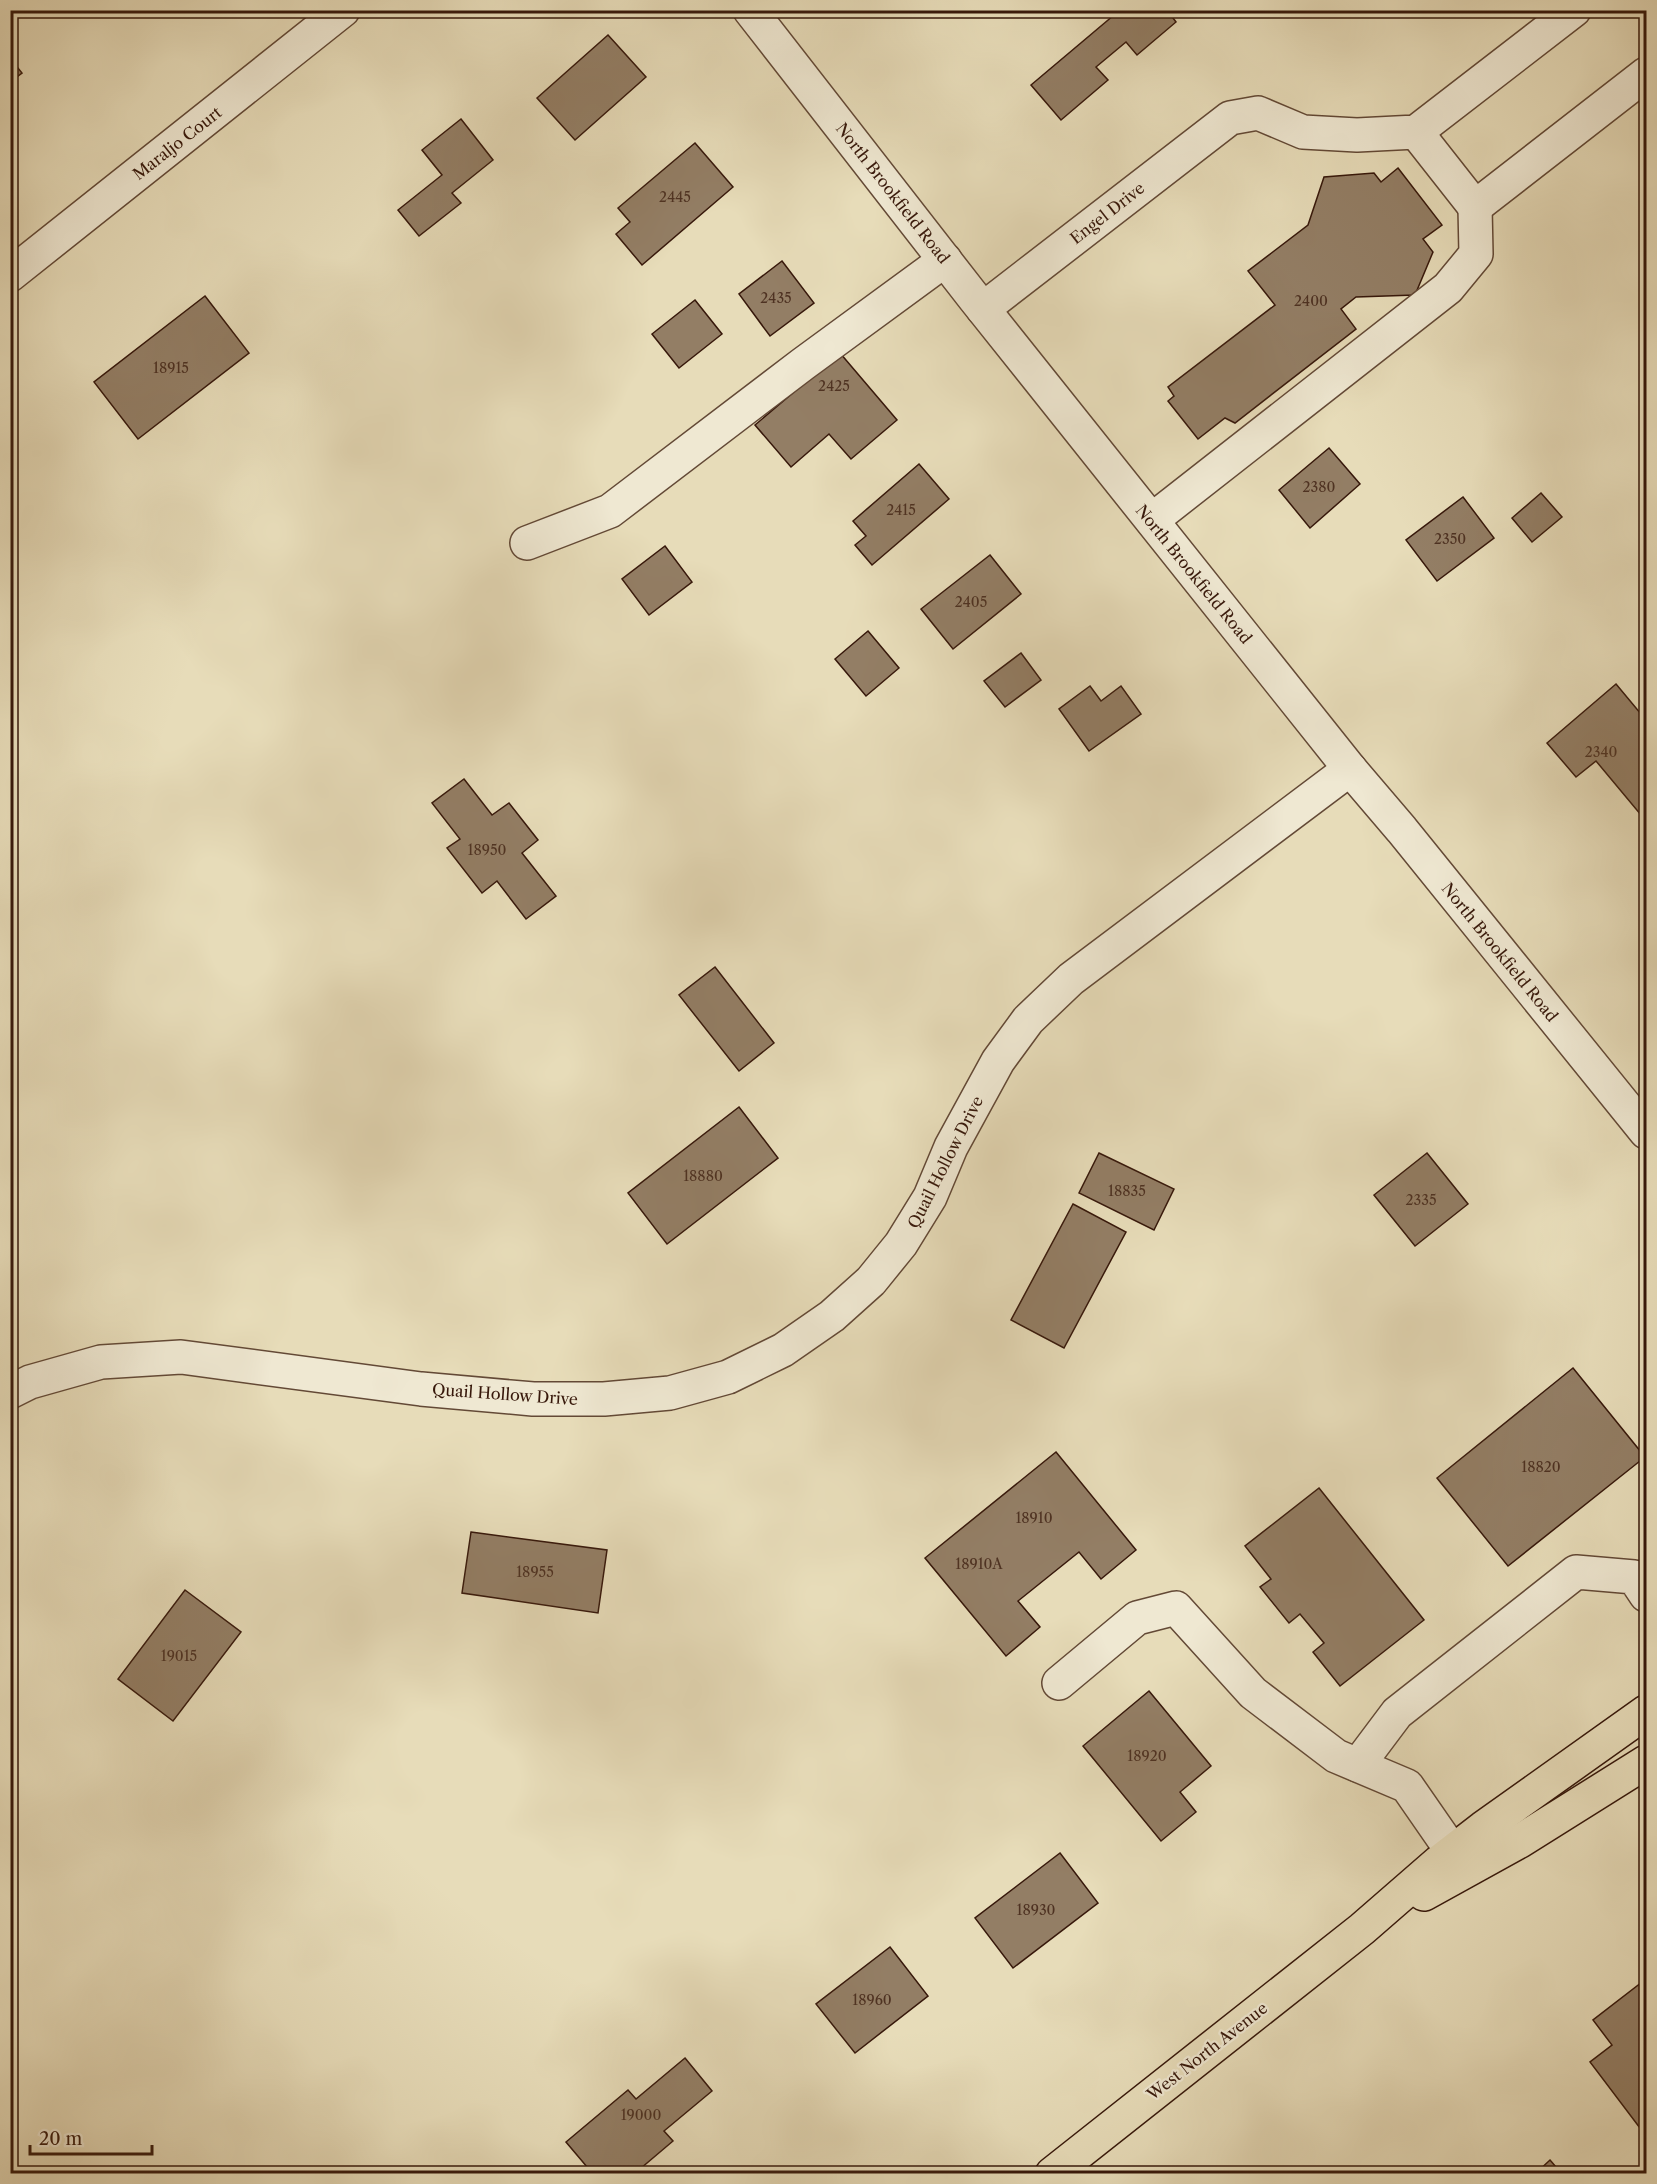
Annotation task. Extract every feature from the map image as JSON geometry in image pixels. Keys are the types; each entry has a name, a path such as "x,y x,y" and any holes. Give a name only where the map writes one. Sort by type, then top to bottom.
{"main road":[{"name":"West North Avenue","path":"1052,2174 1362,1929 1452,1851 1647,1712"},
{"name":"West North Avenue","path":"1362,1929 1520,1841 1647,1762"}],"street":[{"name":"Maraljo Court","path":"10,275 343,10"},
{"name":"North Brookfield Road","path":"750,10 983,309 1350,769 1647,1132"},
{"path":"1152,520 1448,288 1476,254 1474,207 1416,132 1574,10"},
{"path":"1474,207 1647,74"},
{"name":"Engel Drive","path":"983,309 1230,118 1258,113 1303,132 1357,135 1416,132"},
{"path":"527,543 610,512 803,364 945,260"},
{"name":"Quail Hollow Drive","path":"10,1392 30,1382 101,1362 182,1357 421,1389 533,1399 604,1399 670,1393 728,1377 793,1343 832,1316 871,1281 902,1244 930,1197 951,1147 998,1061 1028,1020 1071,979 1350,769"},
{"path":"1358,1765 1397,1713 1576,1572 1634,1577 1647,1595"},
{"path":"1059,1683 1137,1618 1176,1608 1253,1693 1336,1756 1407,1786 1452,1851"}],"building":[{"path":"1120,10 1167,10 1176,22 1137,55 1126,42 1096,67 1108,80 1061,120 1031,85"},
{"path":"608,35 646,77 575,140 537,98"},
{"path":"10,58 22,73 10,82"},
{"path":"461,119 493,160 452,193 461,203 419,236 398,210 442,175 422,150"},
{"path":"695,143 733,187 642,265 616,234 630,222 618,208"},
{"path":"1398,168 1442,225 1423,239 1433,252 1415,295 1356,297 1341,309 1356,329 1235,423 1225,418 1198,439 1168,401 1174,396 1168,387 1275,305 1248,271 1308,225 1324,177 1374,173 1381,182"},
{"path":"782,261 814,303 770,336 739,294"},
{"path":"205,296 249,353 138,439 94,382"},
{"path":"695,300 722,334 679,368 652,334"},
{"path":"840,353 897,420 851,459 829,434 791,467 755,425"},
{"path":"1329,448 1360,484 1310,528 1279,490"},
{"path":"919,464 949,499 872,565 855,545 866,536 853,521"},
{"path":"1541,493 1562,517 1532,542 1512,518"},
{"path":"1463,497 1494,538 1437,581 1406,540"},
{"path":"665,546 692,582 649,615 622,579"},
{"path":"990,555 1021,594 953,649 921,609"},
{"path":"868,631 899,668 866,696 835,659"},
{"path":"1021,653 1041,680 1005,707 984,681"},
{"path":"1616,684 1646,720 1646,811 1641,815 1596,761 1576,777 1547,743"},
{"path":"1090,686 1101,701 1121,686 1141,714 1089,751 1059,709"},
{"path":"464,779 492,815 509,803 538,840 522,853 556,896 526,919 497,881 482,893 447,848 460,839 432,803"},
{"path":"715,967 774,1043 739,1071 679,995"},
{"path":"739,1107 778,1158 667,1244 628,1193"},
{"path":"1099,1153 1174,1189 1154,1230 1079,1193"},
{"path":"1427,1153 1468,1204 1415,1246 1374,1195"},
{"path":"1073,1204 1126,1232 1064,1348 1011,1320"},
{"path":"1573,1368 1645,1457 1508,1566 1437,1478"},
{"path":"1056,1452 1136,1550 1101,1579 1079,1552 1018,1601 1040,1627 1006,1656 925,1558"},
{"path":"1319,1488 1424,1620 1340,1686 1313,1652 1324,1643 1300,1614 1289,1623 1260,1587 1271,1579 1245,1546"},
{"path":"471,1532 607,1550 598,1613 462,1593"},
{"path":"185,1590 241,1632 173,1721 118,1679"},
{"path":"1149,1691 1211,1766 1180,1792 1196,1812 1161,1841 1083,1746"},
{"path":"1060,1853 1098,1903 1013,1968 975,1918"},
{"path":"890,1947 928,1996 855,2053 816,2004"},
{"path":"1646,1979 1646,2136 1590,2062 1612,2045 1593,2020"},
{"path":"685,2058 712,2091 664,2131 673,2141 634,2174 593,2174 566,2142 628,2090 636,2099"},
{"path":"1550,2160 1562,2174 1535,2174"}]}
